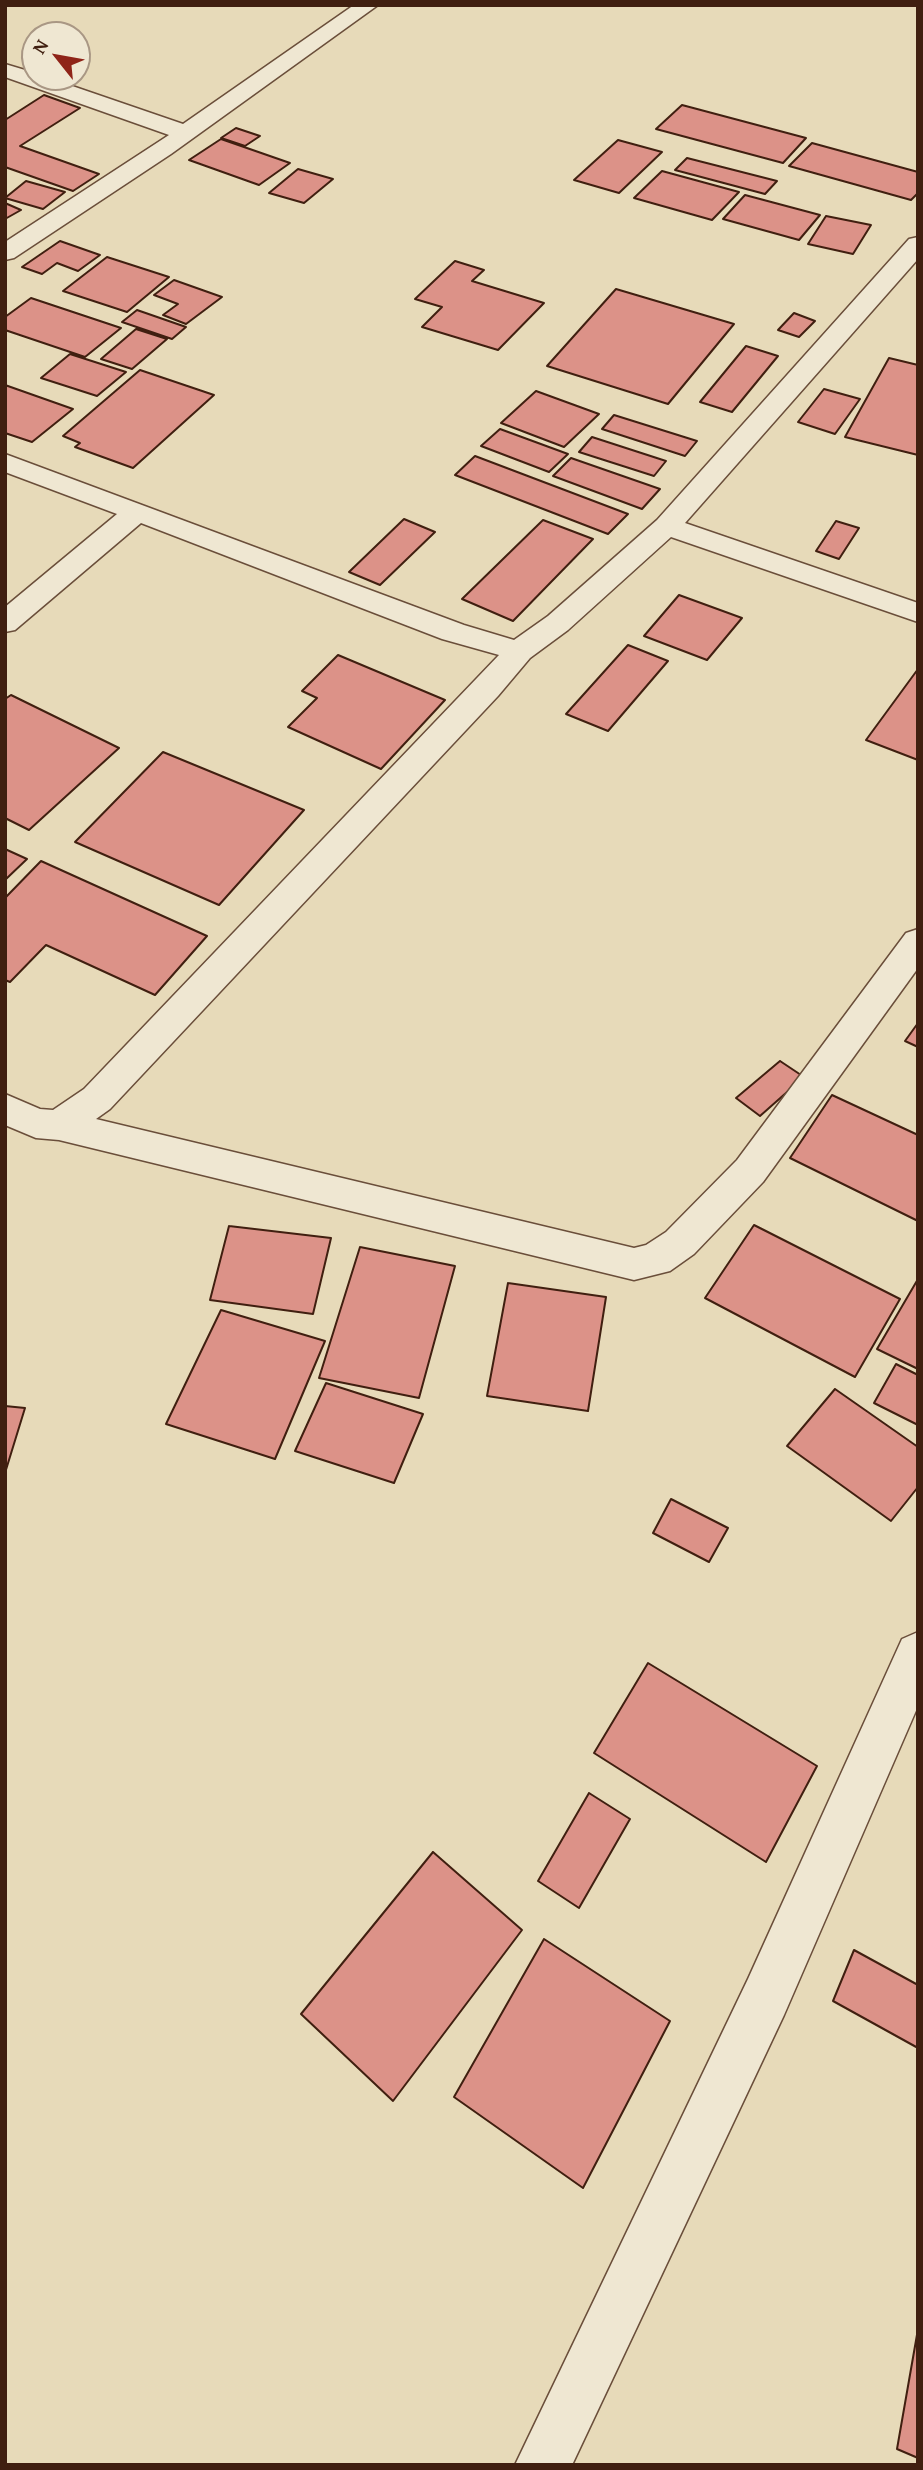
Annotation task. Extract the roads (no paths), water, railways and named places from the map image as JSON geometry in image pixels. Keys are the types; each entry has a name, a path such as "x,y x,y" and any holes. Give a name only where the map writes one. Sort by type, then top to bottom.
{"street":[{"path":"5,253 186,133 368,5"},
{"path":"5,70 186,133"},
{"path":"59,1125 97,1099 487,689 519,651 558,623 667,526 918,244"},
{"path":"5,462 453,632 519,651"},
{"path":"5,623 136,513"},
{"path":"667,526 918,613"},
{"path":"5,1109 36,1123 59,1125 634,1264 656,1259 680,1243 750,1171 918,942"},
{"path":"543,2465 766,1997 918,1654"}]}
